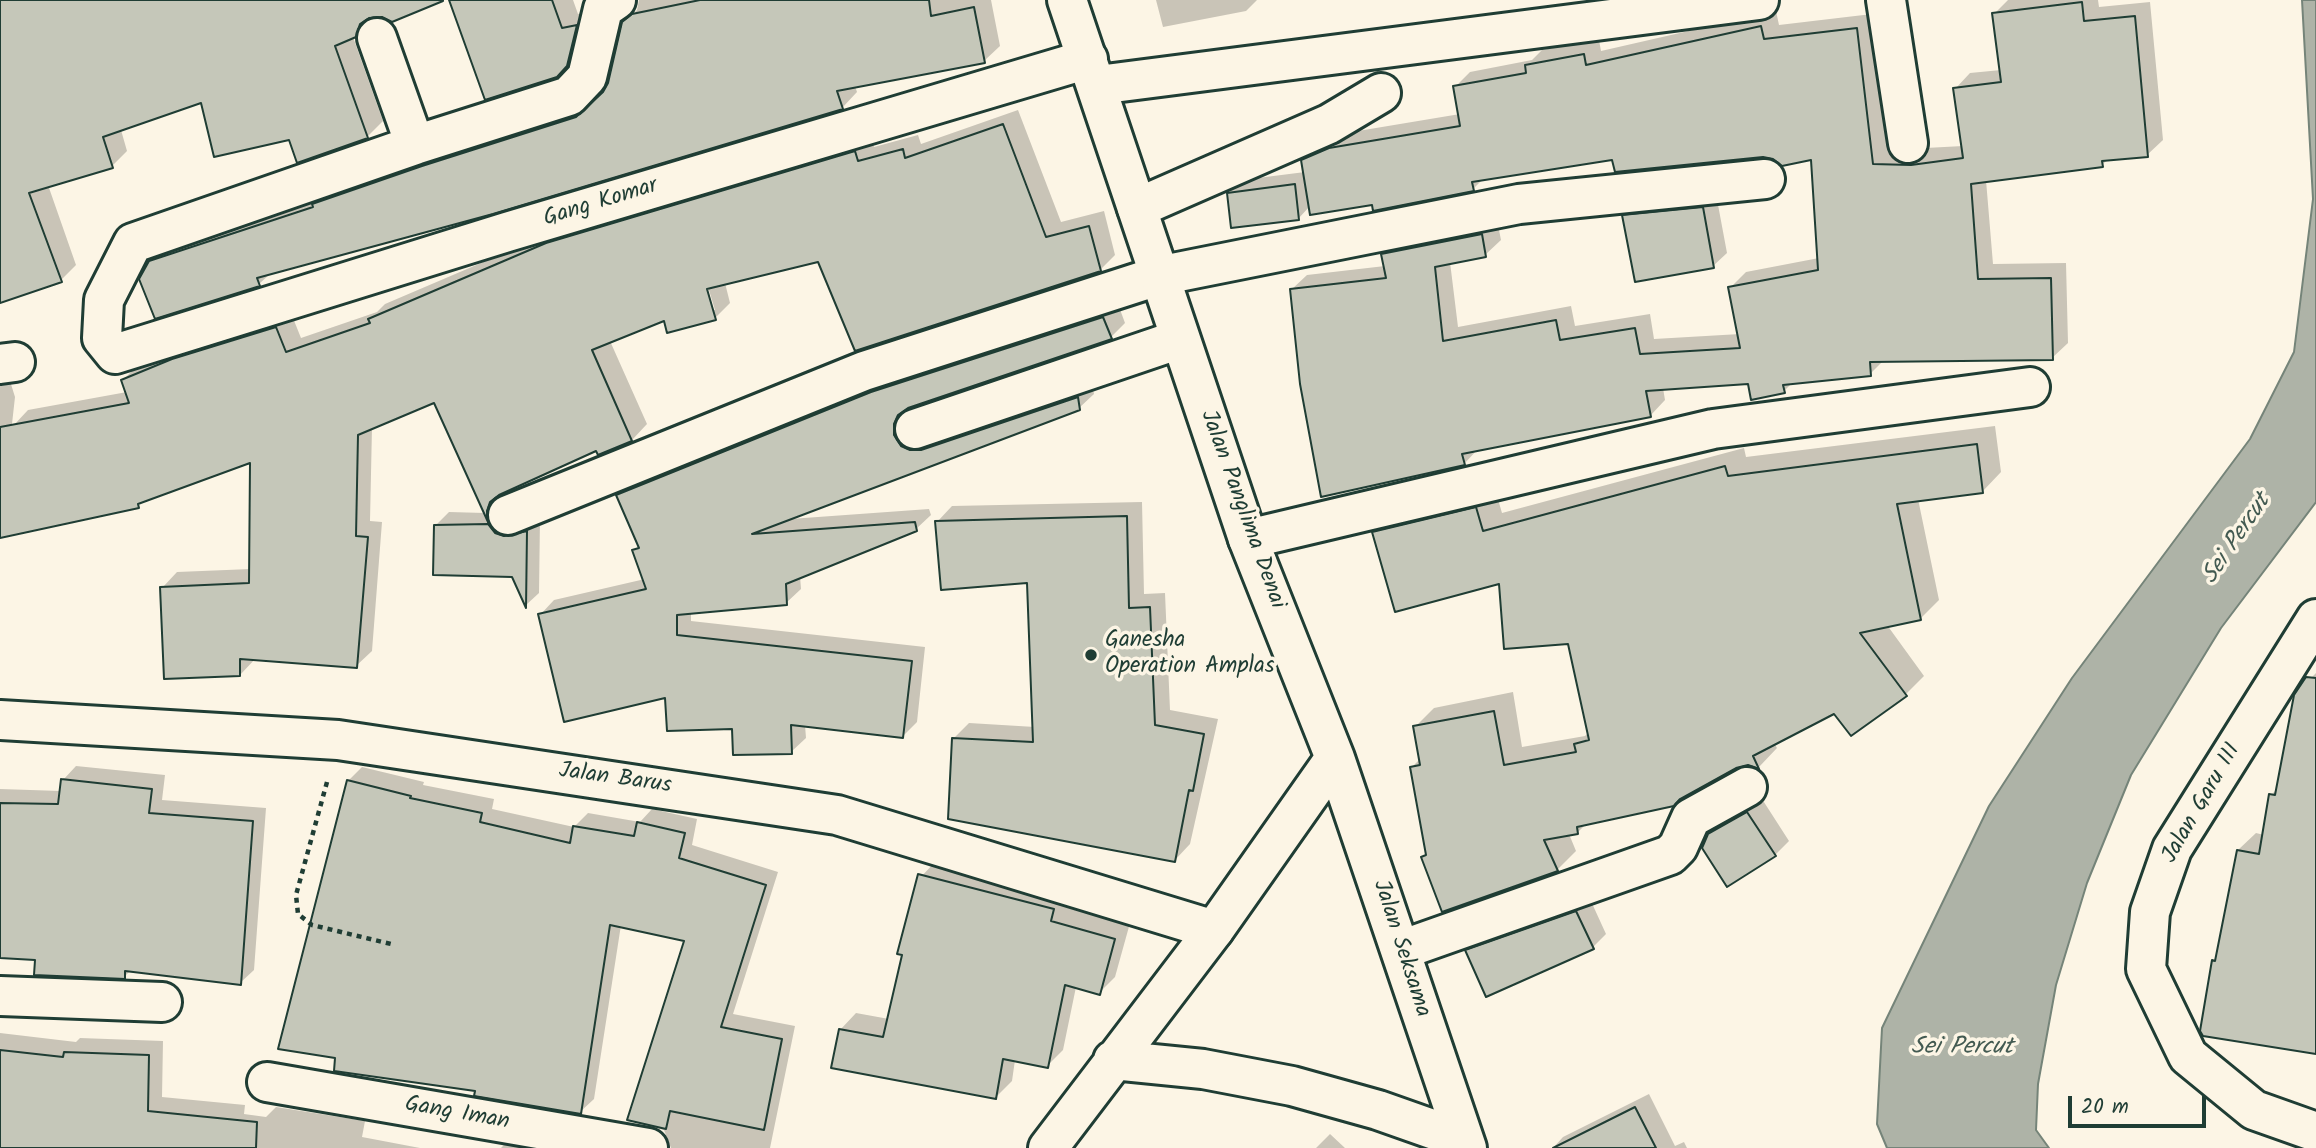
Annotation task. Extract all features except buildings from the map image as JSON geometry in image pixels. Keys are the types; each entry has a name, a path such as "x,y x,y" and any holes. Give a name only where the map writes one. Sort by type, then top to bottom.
{"street":[{"path":"377,38 415,145 569,96 587,77 603,9 616,0"},
{"name":"Jalan Panglima Denai","path":"1067,0 1248,539 1335,758"},
{"name":"Gang Komar","path":"415,145 133,243 104,300 102,338 115,354 507,232 1093,72 1759,0"},
{"path":"1886,0 1908,143"},
{"path":"1137,208 1329,124 1381,93"},
{"path":"508,515 864,371 1158,276 1518,204 1765,179"},
{"path":"915,429 1180,340"},
{"path":"1248,539 1713,429 2030,387"},
{"name":"Jalan Garu III","path":"2316,619 2172,849 2150,912 2146,969 2188,1056 2254,1110 2316,1132"},
{"name":"Jalan Barus","path":"0,720 338,740 837,815 1214,930"},
{"path":"1048,1148 1214,930 1335,758"},
{"name":"Jalan Seksama","path":"1335,758 1465,1144"},
{"path":"1401,950 1670,855 1678,847 1691,818 1746,787"},
{"path":"0,996 162,1002"},
{"name":"Jalan Seksama","path":"1113,1060 1203,1069 1292,1086 1378,1110 1465,1144"},
{"name":"Gang Iman","path":"267,1082 648,1148"}],"path":[{"path":"338,740 296,895 298,914 312,925 391,944"}],"water":[{"name":"Sei Percut","path":"2302,0 2316,0 2316,502 2221,628 2131,775 2087,883 2056,985 2038,1084 2036,1130 2049,1148 1887,1148 1877,1124 1882,1028 1989,806 2072,678 2250,439 2294,352 2313,199"}],"place":[{"name":"Ganesha Operation Amplas","path":"1091,655"}]}
